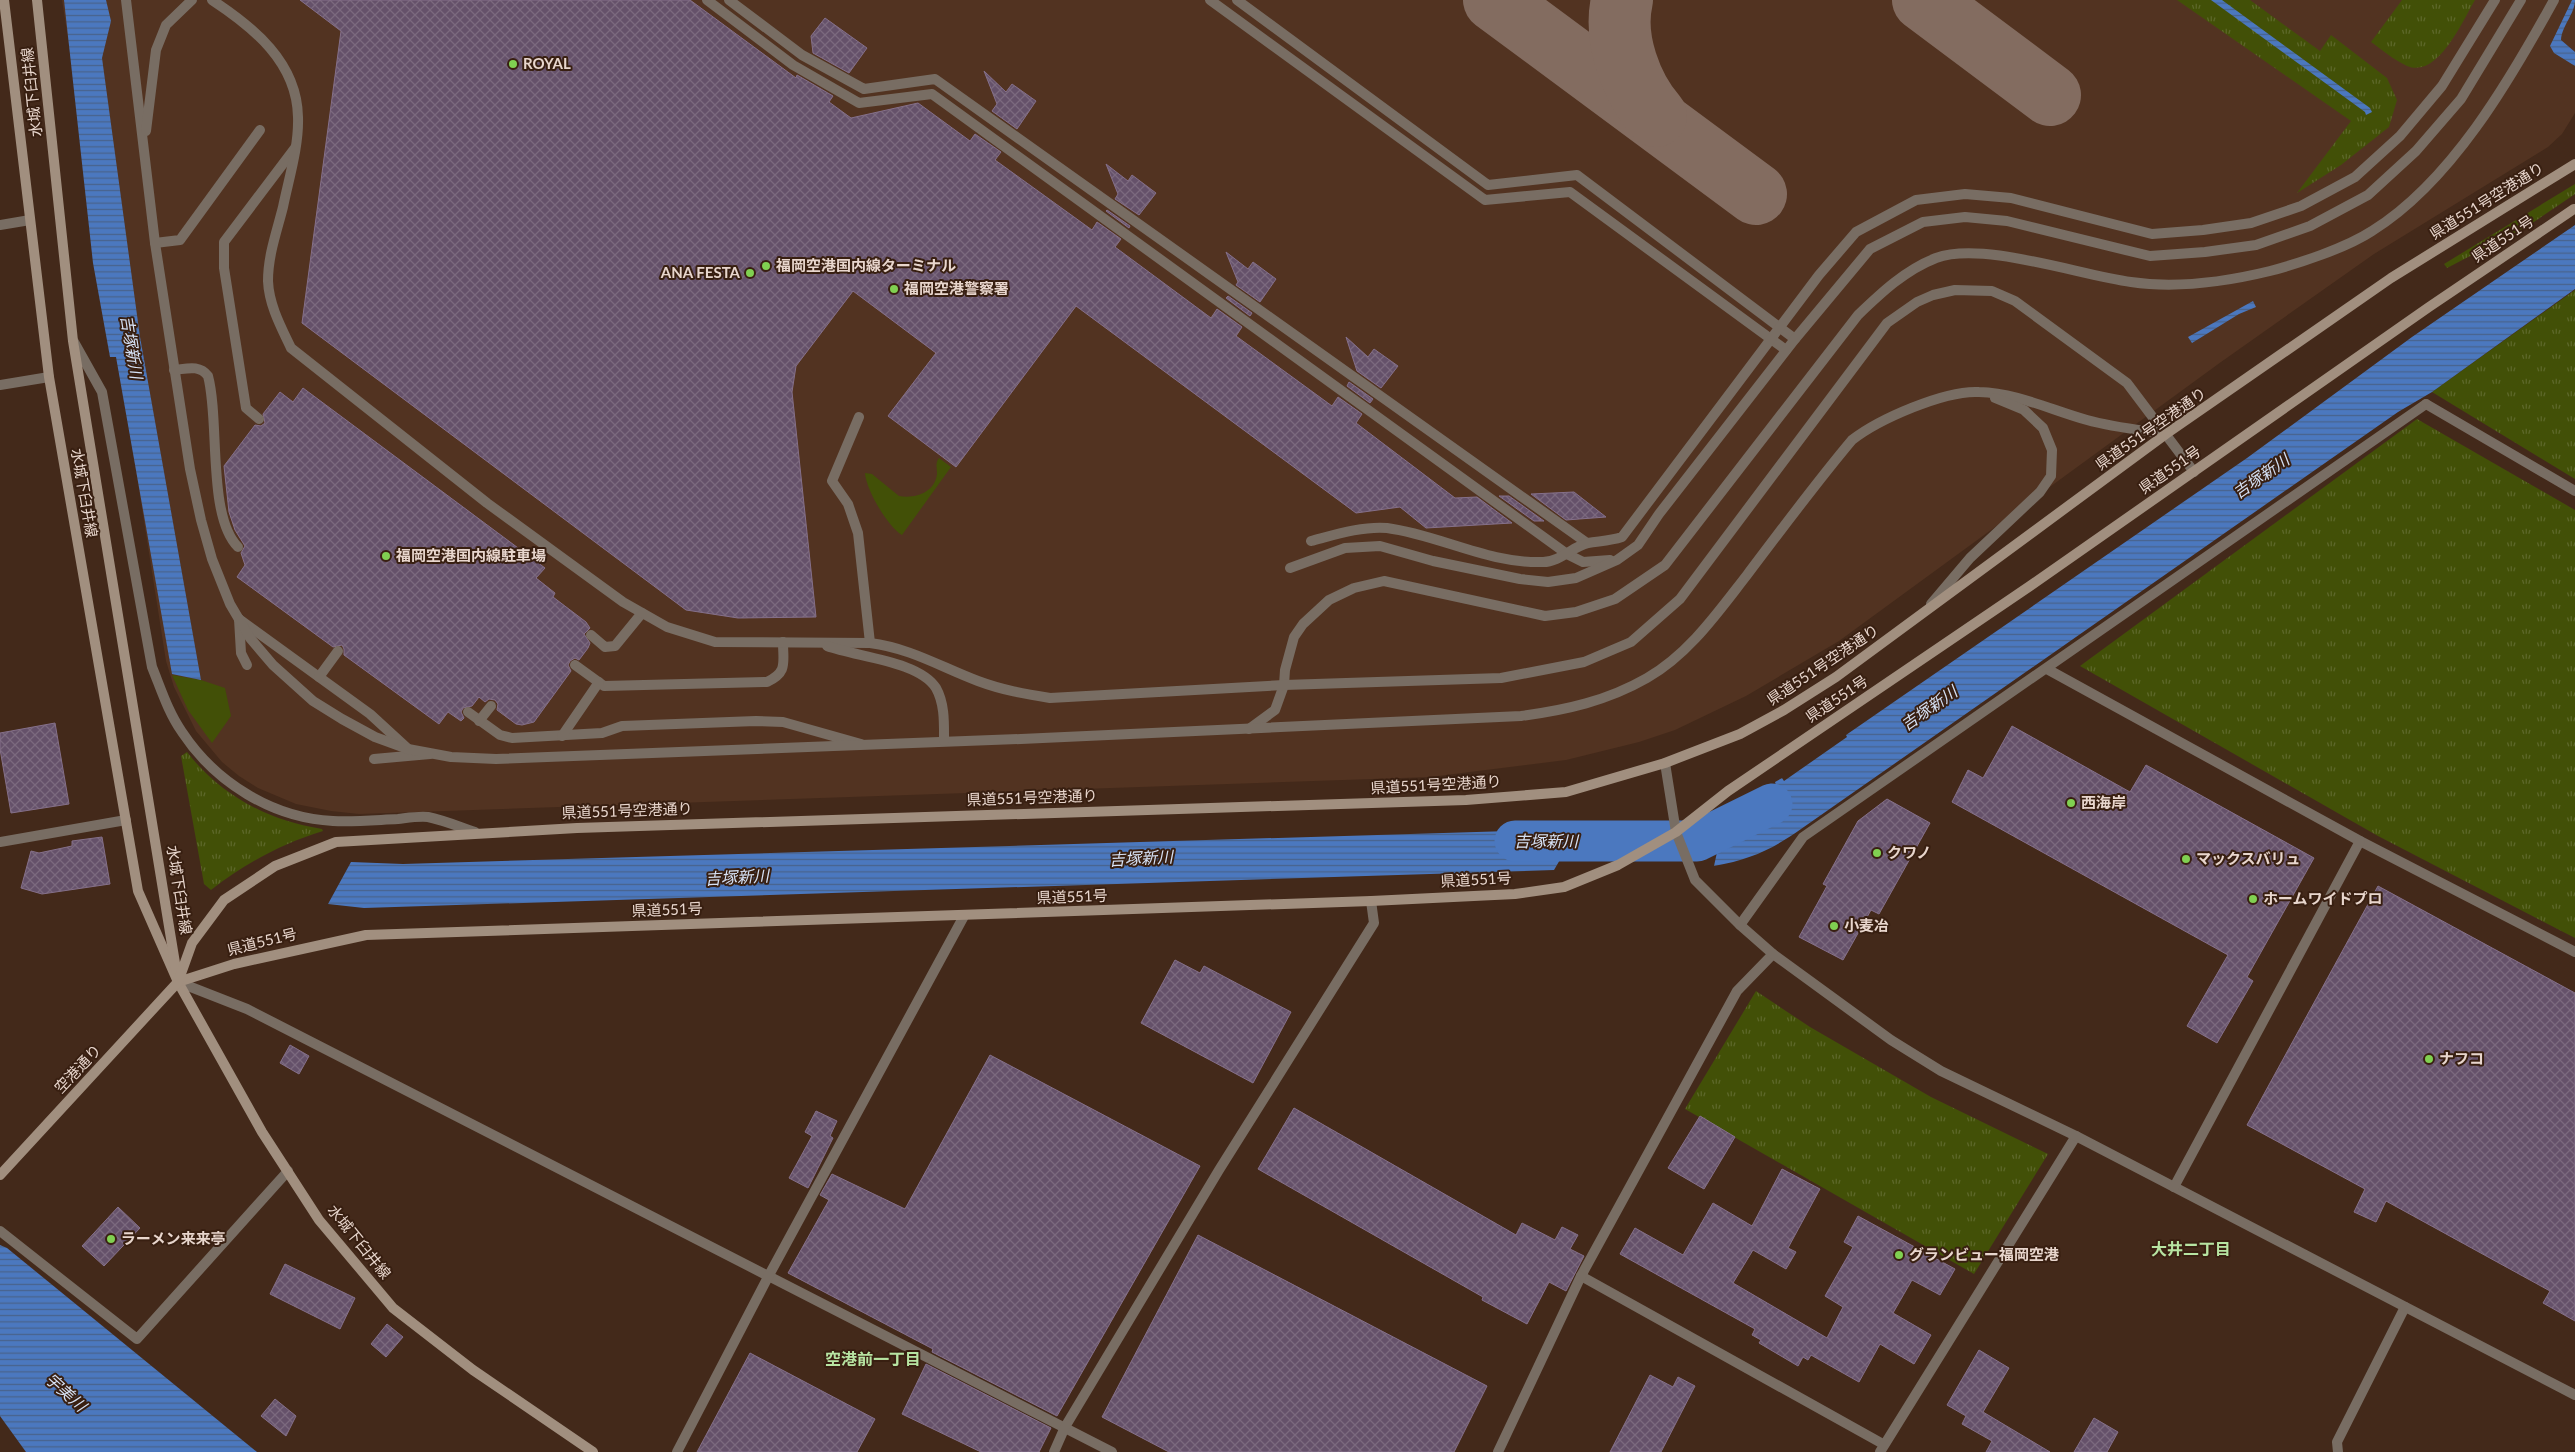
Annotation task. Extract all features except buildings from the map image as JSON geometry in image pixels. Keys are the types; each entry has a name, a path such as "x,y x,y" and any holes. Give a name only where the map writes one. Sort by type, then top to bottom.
{"main road":[{"name":"水城下臼井線","path":"4,0 49,377 138,891 178,982 262,1132 319,1220 393,1308 473,1370 592,1452"},
{"name":"水城下臼井線","path":"37,0 73,341 178,982"},
{"name":"県道551号空港通り","path":"178,982 192,943 216,908 248,882 275,866 336,842 475,832 1283,804 1466,800 1566,792 1665,763 1740,734 1784,710 1836,677 2166,434 2392,278 2575,164"},
{"name":"県道551号","path":"178,982 234,964 366,935 1371,901 1515,894 1556,888 1618,865 1676,832 1728,791 2194,472 2574,208"},
{"name":"空港通り","path":"0,1176 178,982"}],"street":[{"path":"126,0 155,243 174,370 201,520 212,559 230,604 250,638 273,665 313,701 375,737 408,749 433,754 496,759 1249,729 1521,716 1563,711 1604,699 1648,678 1683,652 1707,626 1852,440 1878,423 1895,415 1935,400 1978,391 2025,399 2088,420 2166,434"},
{"path":"143,145 156,50 166,25 192,0"},
{"path":"212,0 234,14 271,46 292,85 298,116 295,148 272,244 268,282 274,315 291,348 487,503 623,602 666,627 715,642 870,643 894,646 916,653 955,672 1015,693 1050,698 1284,685 1501,678 1584,662 1631,642 1680,598 1887,323 1910,306 1934,294 1955,290 1992,291 2015,301 2127,382 2194,472"},
{"path":"706,0 793,65 859,103 932,94 1568,554 1583,562 1617,560"},
{"path":"729,0 802,56 864,89 936,80 1587,543"},
{"path":"1210,0 1484,200 1570,192 1786,350"},
{"path":"1236,0 1488,185 1577,175 1795,338"},
{"path":"1311,541 1341,533 1385,528 1503,560 1545,563 1568,554 1587,543 1604,542 1622,536 1820,275 1856,232 1916,200 1965,194 2011,198 2152,234 2203,230 2251,223 2301,206 2355,176 2400,136 2442,86 2495,0"},
{"path":"1290,568 1344,548 1380,546 1443,563 1520,579 1548,582 1576,578 1617,560 1638,545 1659,514 1795,338 1870,249 1923,222 1965,216 2007,221 2150,256 2206,252 2256,245 2310,226 2368,195 2416,151 2461,99 2521,0"},
{"path":"1249,729 1275,710 1284,685 1285,670 1294,637 1303,624 1329,600 1354,588 1384,581 1545,616 1576,612 1615,599 1632,589 1665,565 1858,315 1880,293 1908,272 1937,258 1980,252 2132,282 2182,285 2237,279 2302,262 2372,231 2423,191 2461,146 2519,63 2554,0"},
{"path":"155,243 180,240 260,130"},
{"path":"260,419 246,408 224,268 224,242 295,148"},
{"path":"0,226 30,220"},
{"path":"73,341 102,392 152,667 166,703 189,742 208,764 236,787 257,800 291,814 324,820 361,822 427,817 475,832"},
{"path":"174,370 193,368 205,371 208,376 217,449 217,483 224,524 227,533 238,548"},
{"path":"0,385 49,377"},
{"path":"1920,616 1970,558 2040,492 2051,476 2052,450 2043,428 2024,410 1978,391"},
{"path":"1740,925 1803,837 2426,404 2575,491"},
{"path":"859,417 832,481 848,504 858,533 870,643"},
{"path":"591,635 606,647 615,646 642,613"},
{"path":"239,619 241,653 247,665"},
{"path":"239,619 370,714 408,749"},
{"path":"575,665 604,686 766,682 778,676 783,670 783,642"},
{"path":"819,643 845,652 910,668 928,680 936,688 944,713 944,741"},
{"path":"319,677 338,651"},
{"path":"2047,669 2360,841 2575,952"},
{"path":"562,736 598,682"},
{"path":"479,721 490,706"},
{"path":"468,712 500,735 512,738 602,733 622,726 756,721 782,722 862,744"},
{"path":"374,760 433,754"},
{"path":"1665,763 1676,832 1695,880 1740,925 1773,954 1891,1040 1941,1071 2076,1136 2575,1395"},
{"path":"0,842 126,820"},
{"path":"2174,1187 2360,841"},
{"path":"1054,1452 1065,1427 1219,1170 1374,923 1371,901"},
{"path":"677,1452 768,1277 964,916"},
{"path":"1498,1452 1582,1276 1737,991 1773,954"},
{"path":"178,982 247,1008 1112,1452"},
{"path":"1582,1276 1881,1448 2076,1136"},
{"path":"0,1231 137,1339 288,1171"},
{"path":"2338,1452 2337,1442 2405,1307"}],"shaded area":[{"path":"62,0 2575,0 2575,113 2562,134 2548,147 2374,254 2221,362 1839,641 1746,696 1675,730 1639,742 1566,760 1430,777 359,814 296,804 258,788 239,776 222,762 196,731 174,687 166,661"}],"green space":[{"path":"2177,0 2250,0 2320,51 2331,35 2387,78 2397,100 2389,127 2341,165 2297,193 2351,121"},
{"path":"2402,0 2475,0 2456,33 2439,56 2429,64 2418,68 2402,64 2371,42"},
{"path":"2575,184 2575,194 2528,226 2447,268 2444,264"},
{"path":"2575,290 2575,479 2432,392"},
{"path":"2417,419 2575,510 2575,938 2378,836 2080,666"},
{"path":"939,458 951,467 902,535 890,524 873,498 865,473 872,474 899,496 918,495 929,490 933,485 937,474"},
{"path":"172,675 201,680 225,688 231,716 212,743 188,710"},
{"path":"187,752 215,781 247,804 283,820 322,829 323,831 264,855 237,871 211,890 204,884 181,756"},
{"path":"1756,991 1810,1027 1931,1097 2048,1154 1974,1274 1685,1109"}],"water":[{"path":"64,0 106,0 111,21 102,58 140,337 201,680 172,674 116,357 110,357 93,263"},
{"path":"2211,0 2222,0 2370,108 2372,112 2366,115 2365,112"},
{"path":"2572,0 2575,0 2574,5 2561,40 2575,52 2575,66 2554,53 2550,46"},
{"path":"2575,225 2575,289 2432,392 2398,412 1790,836 1750,857 1714,866 1726,811 1739,808 1758,798 1776,785 1775,782 1782,778 1784,781 1847,737 1846,735 2247,458 2412,337"},
{"path":"2253,301 2256,307 2239,314 2192,343 2188,337"},
{"path":"1578,829 1554,870 364,908 328,904 351,862 403,864"},
{"name":"宇美川","path":"0,1245 7,1248 257,1452 26,1452 0,1416"}],"waterway":[{"name":"吉塚新川","path":"1515,841 1697,841 1772,804"}],"taxiway":[{"path":"1494,0 1756,194"},
{"path":"1622,0 1620,30 1626,62 1639,91 1656,116"},
{"path":"1923,0 2050,95"}],"place":[{"name":"ROYAL","path":"513,64"},
{"name":"福岡空港国内線ターミナル","path":"766,266"},
{"name":"ANA FESTA","path":"750,273"},
{"name":"福岡空港警察署","path":"894,289"},
{"name":"福岡空港国内線駐車場","path":"386,556"},
{"name":"西海岸","path":"2071,803"},
{"name":"クワノ","path":"1877,853"},
{"name":"マックスバリュ","path":"2186,859"},
{"name":"ホームワイドプロ","path":"2253,899"},
{"name":"小麦冶","path":"1834,926"},
{"name":"ナフコ","path":"2429,1059"},
{"name":"ラーメン来来亭","path":"111,1239"},
{"name":"グランビュー福岡空港","path":"1899,1255"}],"district":[{"name":"大井二丁目","path":"2191,1249"},
{"name":"空港前一丁目","path":"873,1359"}]}
